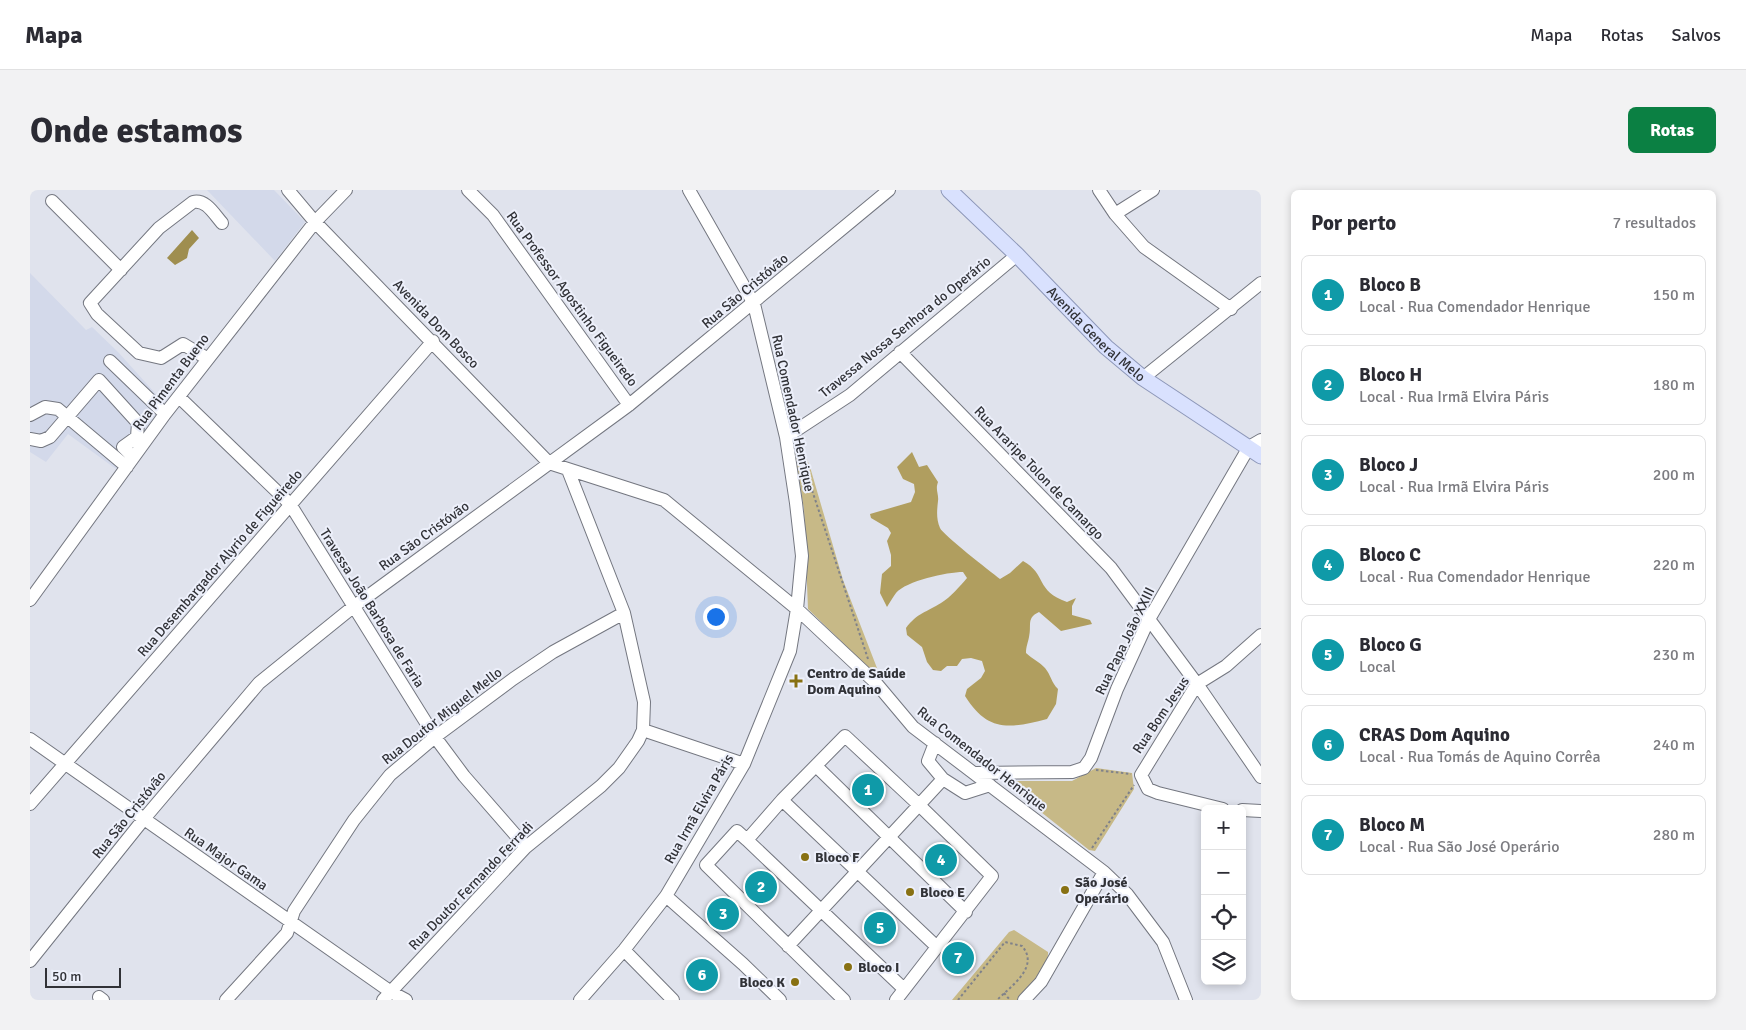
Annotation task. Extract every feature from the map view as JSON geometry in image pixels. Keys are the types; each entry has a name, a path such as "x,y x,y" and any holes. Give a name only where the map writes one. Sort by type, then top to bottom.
{"main road":[{"name":"Avenida General Melo","path":"949,190 1017,255 1106,347 1143,378 1255,444 1261,456"}],"street":[{"name":"Avenida Dom Bosco","path":"288,190 315,222 433,341 549,463 664,500 798,609"},
{"name":"Rua Pimenta Bueno","path":"30,600 165,414 315,222 346,190"},
{"name":"Rua Professor Agostinho Figueiredo","path":"468,190 493,215 629,405"},
{"name":"Rua Comendador Henrique","path":"689,190 754,304 786,438 791,470 802,556 798,609 876,683 913,727 1104,872 1127,894 1163,942 1186,1000"},
{"name":"Rua São Cristóvão","path":"30,961 143,820 259,683 353,606 629,405 754,304 889,190"},
{"path":"1099,190 1115,214 1144,247 1231,309"},
{"path":"1115,214 1153,190"},
{"path":"52,201 121,270"},
{"path":"208,359 183,344 161,358 139,353 97,314 90,303 159,228 192,202 204,203 222,223"},
{"name":"Travessa Nossa Senhora do Operário","path":"786,438 850,395 1017,255"},
{"path":"1143,378 1261,284"},
{"name":"Rua Desembargador Alyrio de Figueiredo","path":"30,804 433,341"},
{"name":"Rua Araripe Tolon de Camargo","path":"900,352 1111,568 1148,621 1198,684 1261,777"},
{"path":"110,361 165,414"},
{"path":"30,439 46,440 95,382 99,380 138,423 137,437 123,447 130,462"},
{"name":"Travessa João Barbosa de Faria","path":"179,397 290,504 435,737 464,776 526,847"},
{"path":"30,416 42,408 49,407 68,415 107,450 130,462"},
{"name":"Rua Papa João XXIII","path":"1084,768 1091,758 1117,689 1148,621 1255,444"},
{"path":"568,470 624,613 644,702 643,730 744,764"},
{"name":"Rua Irmã Elvira Páris","path":"580,1000 624,950 666,896 744,764 790,652 798,609"},
{"name":"Rua Doutor Miguel Mello","path":"226,1000 287,933 294,911 354,820 390,775 435,737 521,673 553,652 624,613"},
{"name":"Rua Bom Jesus","path":"1207,805 1148,789 1141,775 1198,684 1226,666 1261,635"},
{"name":"Rua Doutor Fernando Ferradi","path":"387,996 526,847 601,786 619,768 643,730"},
{"path":"747,840 782,800 845,736 992,876 896,1000"},
{"name":"Rua Major Gama","path":"30,739 64,765 291,922 387,996 406,1000"},
{"path":"935,743 928,761 943,779 965,794 990,785"},
{"path":"816,766 966,912"},
{"path":"976,774 1072,772 1084,768"},
{"path":"788,946 888,836 943,779"},
{"path":"782,800 858,870 936,947"},
{"path":"1246,810 1261,811"},
{"path":"844,1000 706,865 737,831 904,989"},
{"path":"1024,1000 1041,982 1104,872"},
{"path":"666,896 743,964 780,1000"},
{"path":"624,950 672,1000"}],"path":[{"path":"791,470 804,466 876,683"},
{"path":"1084,768 1141,775 1086,858"},
{"path":"958,1000 1005,942 1022,946 1029,958 1028,966 997,1000"},
{"path":"1004,993 1010,1000"}],"shaded area":[{"path":"207,190 274,190 305,222 275,261"},
{"path":"192,230 199,238 189,249 187,258 175,265 167,258"},
{"path":"30,273 86,330 92,327 118,352 164,403 116,469 68,434 46,462 30,452"},
{"path":"798,437 810,467 843,580 882,681 808,609 804,510 793,439"},
{"path":"912,452 919,467 927,465 938,482 938,521 940,528 949,538 1000,579 1023,561 1036,571 1045,588 1057,598 1067,602 1076,598 1072,606 1072,615 1090,620 1092,624 1061,631 1039,612 1031,619 1026,653 1045,668 1058,689 1056,704 1047,719 1010,726 991,722 974,708 965,696 967,689 981,678 985,671 982,661 971,658 962,659 957,666 947,666 941,671 933,670 927,662 922,647 907,635 906,628 914,619 952,595 967,578 963,572 937,575 908,585 896,593 887,607 880,593 882,574 891,566 891,555 887,541 891,533 888,528 871,518 870,514 911,502 915,492 914,484 903,479 897,467"},
{"path":"1096,768 1132,773 1134,789 1095,851 1089,850 1008,786 1012,781 1072,781"},
{"path":"1014,930 1048,952 1042,971 1032,984 1017,1000 952,1000 1009,932"}],"place":[{"name":"Centro de Saúde Dom Aquino","path":"796,681"},
{"name":"Bloco B","path":"868,790"},
{"name":"Bloco F","path":"805,857"},
{"name":"Bloco C","path":"941,860"},
{"name":"Bloco H","path":"761,887"},
{"name":"São José Operário","path":"1065,890"},
{"name":"Bloco E","path":"910,892"},
{"name":"Bloco J","path":"723,914"},
{"name":"Bloco G","path":"880,928"},
{"name":"Bloco M","path":"958,958"},
{"name":"Bloco I","path":"848,967"},
{"name":"CRAS Dom Aquino","path":"702,975"},
{"name":"Bloco K","path":"795,982"}]}
